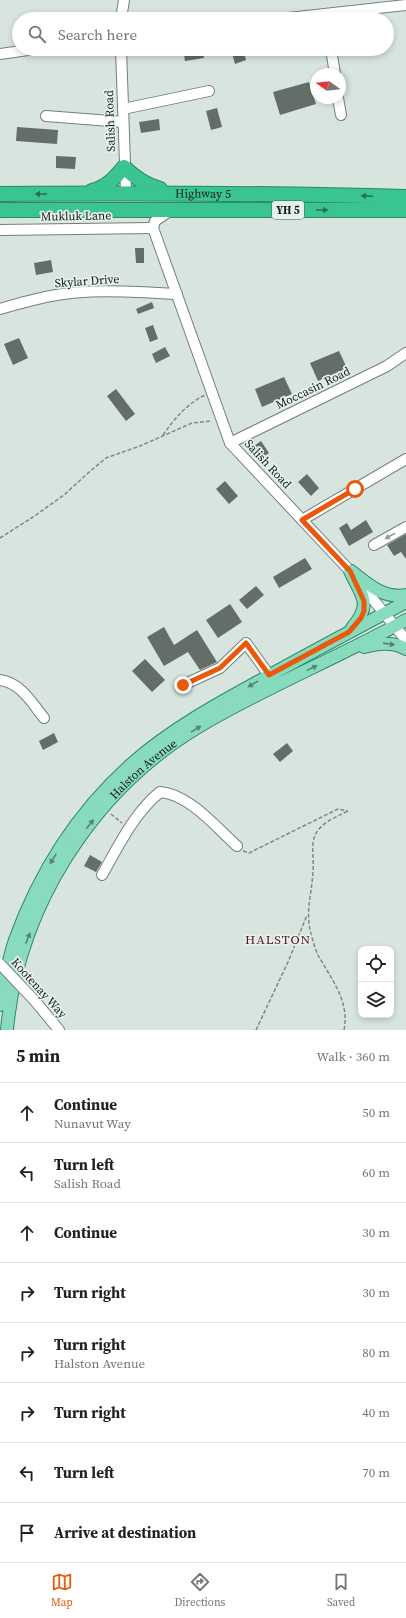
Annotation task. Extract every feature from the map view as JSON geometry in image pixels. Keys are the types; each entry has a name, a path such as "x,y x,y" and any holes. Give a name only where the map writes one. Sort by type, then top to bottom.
{"highway":[{"path":"80,193 105,186 114,179 124,167 133,176 145,184 172,193"},
{"path":"6,210 64,202 117,200 126,192 132,198 141,200 280,203 291,210"},
{"name":"Highway 5","path":"0,194 126,192 282,193 406,197"},
{"name":"Highway 5","path":"6,210 406,210"}],"main road":[{"path":"350,571 377,591 391,596 406,595"},
{"path":"349,632 361,618 364,611 364,601 350,571"},
{"name":"Halston Avenue","path":"0,1005 15,941 24,916 49,865 87,810 107,787 135,761 166,736 269,675 406,602"},
{"name":"Halston Avenue","path":"7,1030 9,1009 16,975 25,945 37,915 58,870 75,844 114,795 142,768 171,745 197,728 231,709 344,653 406,620"},
{"path":"344,653 375,643 388,643 406,649"}],"street":[{"path":"122,12 124,0"},
{"path":"355,12 406,5"},
{"path":"0,54 12,52"},
{"name":"Salish Road","path":"121,56 126,192"},
{"path":"332,56 334,68"},
{"path":"123,110 209,91"},
{"path":"339,104 341,115"},
{"path":"46,116 123,122"},
{"path":"153,228 155,221 171,210"},
{"name":"Salish Road","path":"153,228 230,443 350,571 406,640"},
{"name":"Mukluk Lane","path":"0,230 153,228"},
{"name":"Skylar Drive","path":"0,309 51,296 68,294 121,291 177,294"},
{"name":"Moccasin Road","path":"230,443 387,366 406,353"},
{"path":"302,520 406,460"},
{"path":"374,545 406,527"},
{"path":"183,685 220,668 246,643 269,675"},
{"path":"0,680 8,681 24,692 44,718"},
{"path":"102,875 129,829 152,799 160,792 169,793 187,801 237,846"},
{"name":"Kootenay Way","path":"0,964 35,1001 59,1030"}],"path":[{"path":"162,436 181,413 196,400 212,392"},
{"path":"0,538 64,495 106,458 140,446 192,424 222,421"},
{"path":"103,808 129,829"},
{"path":"237,846 244,852 249,853 330,812 338,809 348,811 327,822 319,828 314,835 312,881 307,915 288,962 256,1030"},
{"path":"307,915 317,953 339,992 345,1009 344,1030"}],"building":[{"path":"184,56 204,56 204,58 185,61"},
{"path":"233,56 245,56 246,60 235,64"},
{"path":"309,82 310,104 316,104 280,115 273,92"},
{"path":"217,108 222,127 211,130 206,111"},
{"path":"159,119 160,130 141,133 139,122"},
{"path":"17,127 58,130 57,144 16,141"},
{"path":"56,156 76,157 75,169 56,168"},
{"path":"135,248 144,248 144,263 136,263"},
{"path":"51,260 53,272 36,275 34,263"},
{"path":"152,302 154,308 138,314 136,309"},
{"path":"153,325 158,339 150,342 145,328"},
{"path":"19,338 28,358 13,365 4,344"},
{"path":"165,347 170,356 156,363 152,354"},
{"path":"339,351 347,368 318,381 310,363"},
{"path":"284,377 292,394 262,407 255,389"},
{"path":"116,389 135,414 126,421 107,396"},
{"path":"261,441 269,453 262,458 254,446"},
{"path":"307,474 319,488 311,496 298,482"},
{"path":"225,481 238,496 229,504 216,489"},
{"path":"366,520 373,532 349,546 339,528 347,523 351,530"},
{"path":"406,534 406,559 401,552 394,556 387,545"},
{"path":"305,558 312,569 279,588 273,577"},
{"path":"256,586 264,595 247,609 239,600"},
{"path":"230,604 242,622 218,638 206,620"},
{"path":"164,627 174,645 197,630 217,662 200,670 188,652 164,666 147,637"},
{"path":"145,659 165,680 152,692 132,671"},
{"path":"54,733 58,742 43,750 39,741"},
{"path":"287,743 293,751 280,762 273,754"},
{"path":"90,855 102,862 96,872 84,866"}],"district":[{"name":"HALSTON","path":"278,939"}],"route":[{"path":"183,685 220,668 246,643 269,675 349,632 361,618 364,611 364,601 350,571 302,520 355,489"}]}
